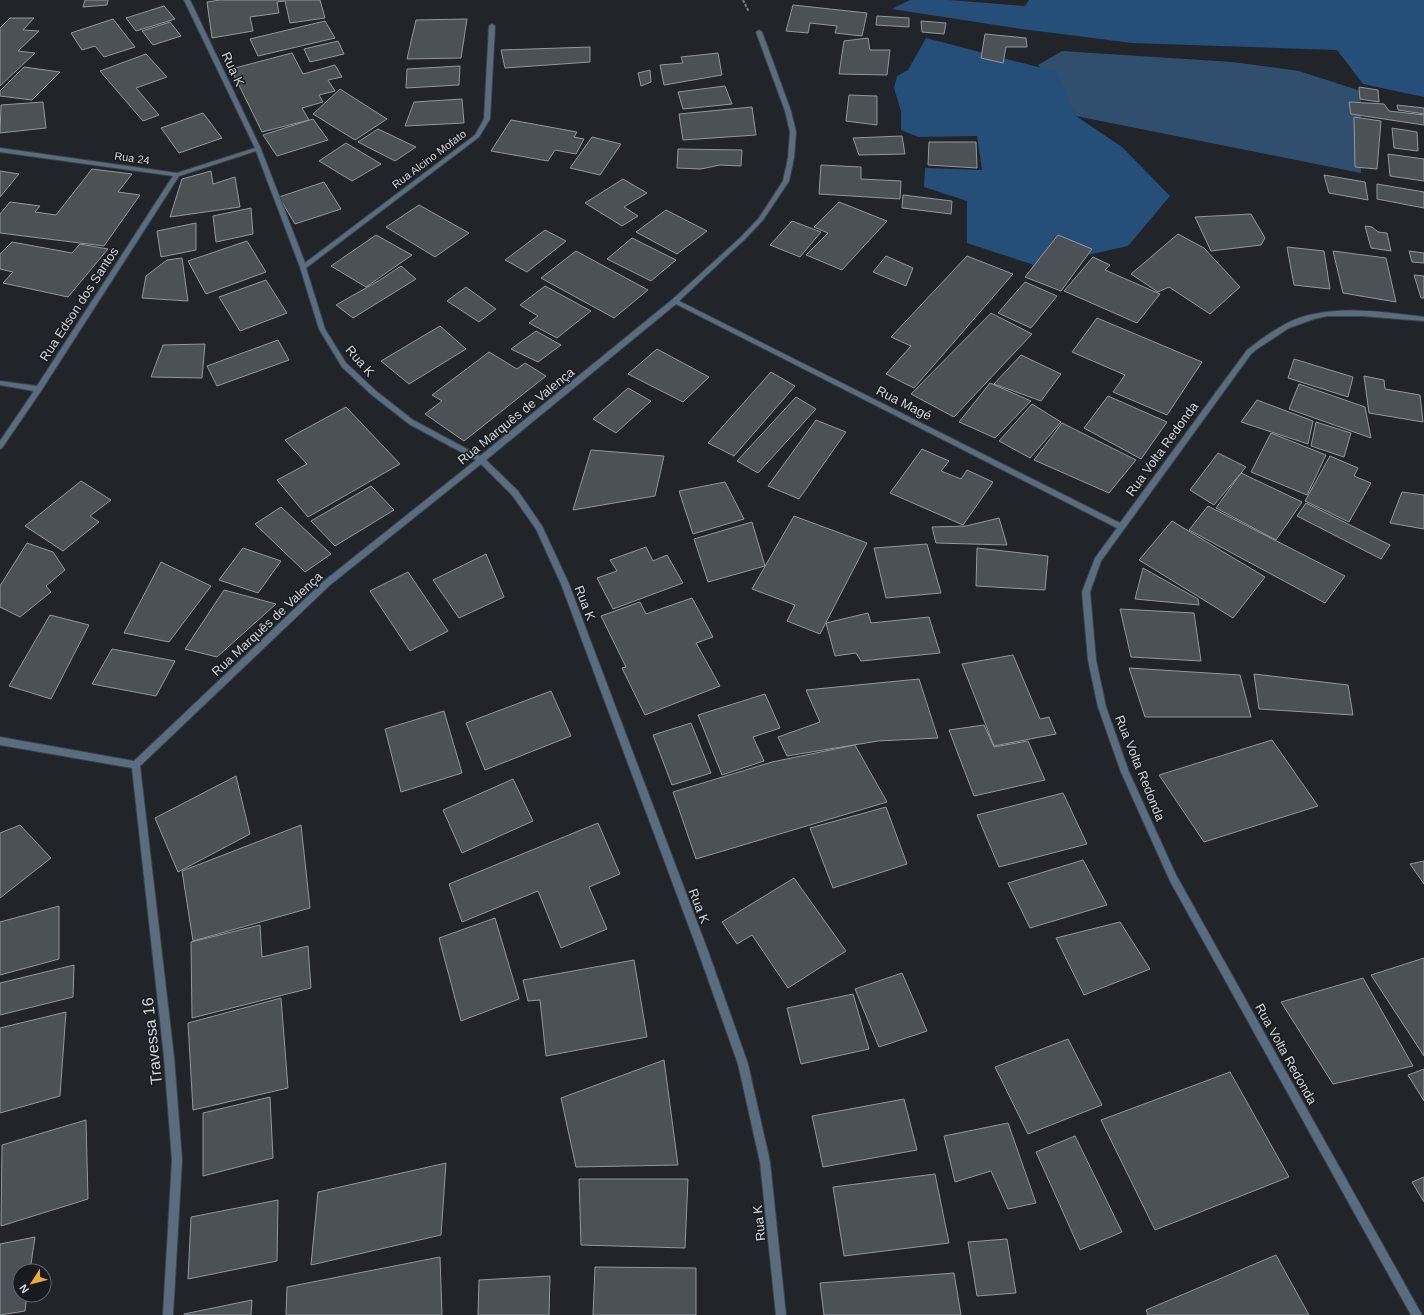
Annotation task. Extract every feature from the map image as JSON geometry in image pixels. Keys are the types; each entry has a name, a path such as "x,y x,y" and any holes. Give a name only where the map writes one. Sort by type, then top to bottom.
{"street":[{"name":"Rua K","path":"187,0 258,149 303,267 322,329 344,365 374,394 412,422 481,460 515,493 539,528 565,584 700,944 740,1057 765,1162 780,1315"},
{"name":"Rua Alcino Mofato","path":"303,267 477,136 487,119 492,26"},
{"name":"Rua Marquês de Valença","path":"136,765 327,583 481,460 675,301 756,224 773,202 786,181 791,158 793,132 788,111 759,32"},
{"name":"Rua 24","path":"0,150 177,175 258,149"},
{"name":"Rua Edson dos Santos","path":"0,446 39,389 177,175"},
{"name":"Rua Magé","path":"675,301 1121,527"},
{"name":"Rua Volta Redonda","path":"1417,1315 1173,878 1125,772 1102,707 1092,660 1086,592 1098,560 1249,352 1266,339 1302,319 1322,315 1353,314 1424,319"},
{"path":"0,383 39,389"},
{"path":"0,741 136,765"},
{"name":"Travessa 16","path":"136,765 169,1057 177,1160 168,1315"}],"shaded area":[{"path":"910,0 949,0 1025,6 1029,0 1424,0 1424,97 1363,84 1337,50 1132,43 1015,28 892,9"},
{"path":"926,38 1057,72 1076,116 1122,147 1170,196 1128,246 1037,266 967,243 967,201 924,187 925,168 982,170 977,136 918,137 901,130 901,111 894,88 897,76 908,70"},
{"path":"1062,51 1232,62 1299,71 1361,91 1361,173 1076,116 1038,65"}],"building":[{"path":"85,0 108,0 107,5 83,7"},
{"path":"220,0 320,0 325,18 290,23 285,1 277,2 279,13 250,17 253,31 212,38 207,2"},
{"path":"793,5 867,13 862,36 835,33 837,26 810,23 808,33 786,31"},
{"path":"164,6 175,19 136,31 126,18"},
{"path":"877,16 909,18 909,27 876,25"},
{"path":"10,18 34,18 23,30 39,31 18,51 35,53 0,86 0,28"},
{"path":"113,19 135,47 104,57 95,46 82,50 71,33"},
{"path":"467,19 461,58 407,59 416,20"},
{"path":"325,21 335,38 258,56 250,39"},
{"path":"921,21 946,23 944,34 922,32"},
{"path":"170,22 181,36 153,45 142,31"},
{"path":"985,34 1026,38 1027,47 1006,47 1003,63 981,58"},
{"path":"868,38 870,50 890,50 887,75 839,74 844,41"},
{"path":"338,41 344,54 310,62 304,49"},
{"path":"590,47 590,62 505,68 501,50"},
{"path":"292,53 303,74 335,65 342,77 328,80 335,91 319,95 323,102 302,108 309,120 262,132 231,69"},
{"path":"718,53 722,75 664,85 660,65 683,63 681,57"},
{"path":"146,54 167,77 136,88 159,115 143,121 100,71"},
{"path":"460,66 459,85 406,88 407,69"},
{"path":"24,67 60,72 32,100 0,96 0,91"},
{"path":"650,70 651,82 641,86 638,73"},
{"path":"725,86 732,104 683,109 678,92"},
{"path":"1359,87 1378,90 1379,102 1360,99"},
{"path":"340,89 387,119 355,140 313,114"},
{"path":"849,95 877,96 877,125 846,121"},
{"path":"462,99 464,123 405,126 414,102"},
{"path":"43,102 46,128 0,133 1,105"},
{"path":"1349,102 1384,104 1389,111 1424,115 1424,125 1351,114"},
{"path":"1397,105 1424,108 1424,114 1398,110"},
{"path":"752,107 756,135 683,140 679,114"},
{"path":"203,113 222,138 179,153 161,128"},
{"path":"1354,117 1381,121 1377,169 1355,167"},
{"path":"313,119 328,140 277,156 263,135"},
{"path":"511,120 577,132 574,137 584,139 576,154 555,150 548,161 491,151"},
{"path":"1392,128 1417,132 1418,151 1394,148"},
{"path":"378,129 416,147 395,161 358,142"},
{"path":"902,136 905,154 859,155 853,138"},
{"path":"592,137 621,144 600,175 570,168"},
{"path":"929,142 976,142 977,168 928,165"},
{"path":"346,143 381,164 352,181 319,161"},
{"path":"678,149 742,150 741,166 720,165 701,169 677,168"},
{"path":"1388,154 1424,159 1424,181 1390,176"},
{"path":"821,165 861,167 861,179 901,181 900,199 819,194"},
{"path":"92,169 132,174 118,192 140,195 104,246 0,233 0,214 10,202 40,206 35,212 56,215"},
{"path":"0,171 19,174 0,197"},
{"path":"211,171 213,184 235,177 240,207 170,217 182,179"},
{"path":"1324,175 1365,182 1368,200 1329,193"},
{"path":"623,179 647,193 624,207 638,216 622,226 585,203"},
{"path":"324,182 341,209 295,224 279,197"},
{"path":"1377,184 1424,192 1424,208 1377,199"},
{"path":"903,195 952,201 951,214 902,208"},
{"path":"839,202 887,221 842,270 806,255 828,233 814,227"},
{"path":"419,205 469,233 435,257 386,227"},
{"path":"251,208 253,234 216,242 213,216"},
{"path":"666,210 707,231 677,254 636,232"},
{"path":"1251,214 1265,238 1261,245 1211,251 1195,217"},
{"path":"792,221 821,232 800,257 770,245"},
{"path":"196,223 196,250 161,257 157,231"},
{"path":"1365,226 1372,227 1378,232 1387,233 1391,251 1371,248"},
{"path":"545,230 566,241 527,272 505,260"},
{"path":"1178,234 1204,248 1240,287 1210,314 1169,287 1158,292 1131,274"},
{"path":"376,235 412,255 366,287 331,266"},
{"path":"1058,235 1092,249 1061,291 1025,277"},
{"path":"632,238 676,260 651,281 607,259"},
{"path":"247,241 266,272 206,294 188,261"},
{"path":"12,242 72,253 80,244 108,249 68,297 3,283 13,272 0,269 0,254"},
{"path":"1287,247 1324,251 1330,289 1294,285"},
{"path":"576,251 648,290 614,318 541,278"},
{"path":"1333,251 1386,258 1396,302 1343,293"},
{"path":"1409,251 1424,253 1424,263 1412,262"},
{"path":"886,256 913,268 906,286 873,272"},
{"path":"967,256 1013,274 914,388 886,374 911,346 891,337"},
{"path":"1093,257 1110,265 1105,270 1160,294 1137,323 1064,291"},
{"path":"182,258 188,301 142,298 146,276 167,260"},
{"path":"401,266 416,279 353,318 336,305 380,280"},
{"path":"1414,275 1424,276 1424,298 1421,298"},
{"path":"266,280 287,313 240,331 219,297"},
{"path":"1025,282 1057,296 1031,328 998,313"},
{"path":"545,286 591,311 557,338 529,323 538,316 520,305"},
{"path":"466,287 496,309 479,322 447,301"},
{"path":"991,313 1032,334 954,417 911,394"},
{"path":"1097,318 1202,362 1167,415 1113,392 1125,375 1072,352"},
{"path":"440,326 466,349 409,384 381,361"},
{"path":"536,331 561,345 538,362 511,349"},
{"path":"278,340 289,360 217,386 207,366"},
{"path":"205,344 202,378 151,377 163,345"},
{"path":"657,349 709,377 683,402 628,374"},
{"path":"489,352 517,369 525,363 546,376 464,441 425,414 442,401 432,395"},
{"path":"1021,355 1061,374 1041,401 994,384"},
{"path":"1294,359 1353,377 1348,397 1288,378"},
{"path":"771,372 795,386 734,456 708,443"},
{"path":"1364,376 1384,380 1385,389 1420,395 1423,422 1369,413"},
{"path":"990,383 1031,401 995,438 959,422"},
{"path":"1299,384 1365,407 1371,438 1289,409"},
{"path":"628,388 651,401 616,433 593,419"},
{"path":"1108,396 1167,422 1141,459 1084,428"},
{"path":"796,397 816,409 758,473 737,461"},
{"path":"1257,400 1313,421 1308,444 1241,422"},
{"path":"1032,404 1061,422 1030,458 999,441"},
{"path":"346,407 400,464 308,517 277,480 307,464 285,440"},
{"path":"816,420 846,432 799,499 768,486"},
{"path":"1316,422 1351,433 1344,457 1311,446"},
{"path":"1062,423 1136,460 1109,493 1034,460"},
{"path":"1271,433 1326,455 1307,495 1251,472"},
{"path":"922,449 949,461 941,471 961,479 967,470 993,482 963,525 890,493"},
{"path":"591,450 664,456 655,496 573,510"},
{"path":"1218,453 1246,467 1214,505 1190,490"},
{"path":"1330,456 1358,468 1354,476 1371,483 1349,522 1305,501"},
{"path":"1241,473 1302,502 1276,540 1216,508"},
{"path":"81,481 111,500 90,516 99,522 63,551 25,526"},
{"path":"725,482 744,519 693,534 679,491"},
{"path":"371,486 394,510 335,546 311,521"},
{"path":"1402,492 1424,495 1424,529 1390,523"},
{"path":"1306,503 1390,545 1381,559 1297,516"},
{"path":"1208,506 1345,576 1325,603 1189,530"},
{"path":"281,507 331,554 305,572 255,524"},
{"path":"794,516 867,543 820,634 787,621 795,605 752,589"},
{"path":"999,518 1007,545 936,543 932,527 966,526"},
{"path":"1172,521 1265,577 1233,618 1139,560"},
{"path":"752,522 765,566 708,582 694,539"},
{"path":"27,543 53,552 65,570 46,586 51,592 20,617 0,607 0,586"},
{"path":"927,544 941,593 886,598 874,548"},
{"path":"646,547 653,561 667,555 683,583 613,609 597,578 617,571 610,560"},
{"path":"243,548 281,561 258,593 219,580"},
{"path":"977,548 1048,556 1045,590 976,586"},
{"path":"486,554 504,597 459,618 433,580"},
{"path":"161,562 211,586 169,642 124,633"},
{"path":"1143,568 1198,599 1199,605 1135,599"},
{"path":"408,572 448,631 410,651 370,591"},
{"path":"224,590 276,604 217,657 185,649"},
{"path":"692,598 713,637 696,643 720,686 645,715 622,668 626,667 601,616 640,602 646,614"},
{"path":"1120,609 1194,613 1201,661 1131,657"},
{"path":"868,613 871,623 929,617 940,653 861,661 856,653 835,656 826,623"},
{"path":"50,615 89,625 51,699 9,686"},
{"path":"112,649 175,661 156,696 92,684"},
{"path":"1013,655 1040,719 1049,717 1056,734 994,746 962,664"},
{"path":"1129,668 1240,675 1251,717 1145,717"},
{"path":"1254,674 1348,685 1353,715 1259,709"},
{"path":"919,679 938,738 878,741 787,756 778,737 820,722 806,690"},
{"path":"551,691 571,736 485,770 466,723"},
{"path":"765,694 780,728 753,737 764,761 722,775 698,715"},
{"path":"444,711 462,773 401,792 385,729"},
{"path":"691,723 711,773 672,785 653,735"},
{"path":"984,725 994,747 1028,741 1045,780 974,796 949,730"},
{"path":"1272,740 1318,806 1204,842 1159,775"},
{"path":"855,745 887,802 696,859 673,792 772,762"},
{"path":"236,776 250,834 178,872 155,818"},
{"path":"513,779 533,821 462,853 443,810"},
{"path":"1063,793 1087,844 999,867 977,815"},
{"path":"886,807 907,864 833,888 810,828"},
{"path":"598,823 620,874 589,887 607,929 561,948 538,891 462,922 449,884"},
{"path":"20,825 51,858 0,898 0,833"},
{"path":"301,825 310,908 193,941 182,871"},
{"path":"1083,860 1107,905 1030,928 1008,883"},
{"path":"1424,861 1424,884 1410,864"},
{"path":"794,878 846,951 788,988 752,935 737,944 722,922"},
{"path":"59,906 59,959 0,975 0,922"},
{"path":"495,918 519,999 461,1021 439,938"},
{"path":"1120,922 1150,969 1084,995 1056,938"},
{"path":"260,925 262,957 308,946 311,988 192,1018 191,942"},
{"path":"1424,958 1424,1056 1371,975"},
{"path":"634,960 647,1037 546,1056 540,1000 528,1001 523,980"},
{"path":"74,965 73,997 0,1015 0,983"},
{"path":"902,973 927,1031 879,1047 855,989"},
{"path":"1363,978 1413,1066 1333,1084 1281,1002"},
{"path":"853,994 869,1049 801,1064 787,1008"},
{"path":"281,998 288,1088 193,1110 188,1023"},
{"path":"66,1012 60,1096 0,1113 0,1028"},
{"path":"1068,1039 1102,1105 1028,1134 995,1067"},
{"path":"664,1060 678,1165 576,1167 561,1098"},
{"path":"1424,1069 1424,1101 1408,1075"},
{"path":"1230,1072 1289,1177 1155,1230 1101,1120"},
{"path":"270,1097 273,1158 203,1176 203,1113"},
{"path":"904,1099 917,1150 823,1167 812,1116"},
{"path":"86,1120 88,1199 1,1226 2,1145"},
{"path":"1008,1123 1036,1203 1008,1209 991,1171 955,1182 944,1136"},
{"path":"1075,1136 1122,1232 1080,1250 1036,1152"},
{"path":"446,1163 441,1235 311,1265 318,1192"},
{"path":"935,1174 949,1243 844,1256 833,1187"},
{"path":"1424,1177 1424,1202 1412,1182"},
{"path":"579,1179 688,1179 685,1248 581,1245"},
{"path":"278,1200 277,1261 188,1279 191,1217"},
{"path":"35,1237 31,1263 12,1263 12,1303 26,1303 25,1311 0,1315 0,1244"},
{"path":"1007,1239 1016,1293 977,1296 968,1242"},
{"path":"1276,1255 1309,1315 1148,1315 1146,1310"},
{"path":"440,1257 442,1315 286,1315 287,1287"},
{"path":"595,1267 696,1268 696,1315 593,1315"},
{"path":"954,1273 961,1315 824,1315 820,1283"},
{"path":"550,1276 549,1315 478,1315 479,1280"},
{"path":"252,1300 251,1315 184,1315 184,1314"}]}
